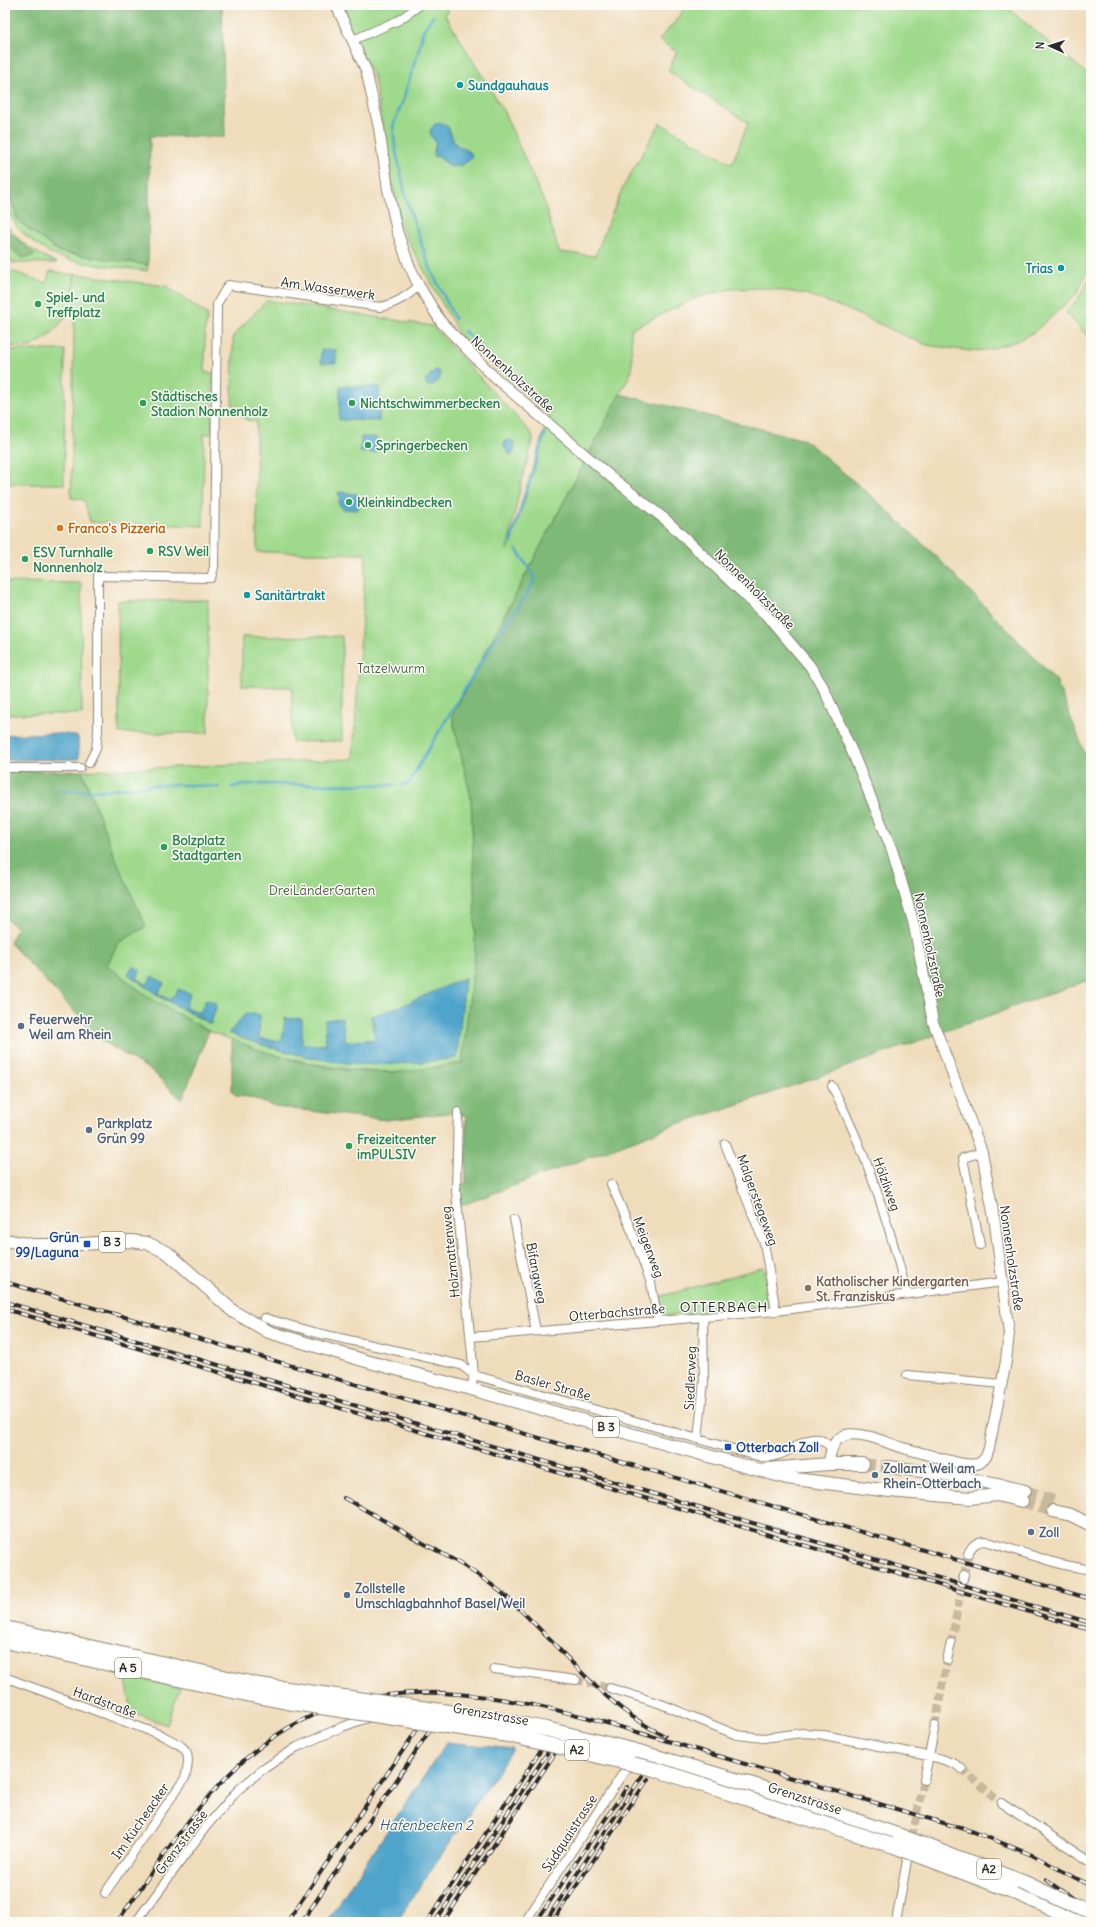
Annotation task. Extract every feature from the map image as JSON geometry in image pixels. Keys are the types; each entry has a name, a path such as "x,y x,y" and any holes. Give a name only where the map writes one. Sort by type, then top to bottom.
{"highway":[{"name":"A 5","path":"5,1628 255,1690"},
{"name":"A 5","path":"5,1640 255,1690"},
{"name":"A2","path":"255,1690 477,1716 546,1729 632,1750 756,1786 900,1836 1025,1883 1082,1917"},
{"path":"1082,1917 1091,1909"}],"main road":[{"name":"B 3","path":"5,1240 32,1245 76,1245 131,1241 147,1243 168,1253 234,1312 268,1332 359,1359 787,1478 829,1482 890,1491 973,1498 998,1490"},
{"name":"B 3","path":"759,1469 829,1464 863,1464"},
{"path":"829,1464 829,1482"},
{"path":"888,1467 953,1475 980,1482 998,1490 1023,1496"},
{"path":"1054,1506 1091,1525"}],"street":[{"name":"Nonnenholzstraße","path":"336,5 366,70 379,128 388,189 397,230 409,265 419,286 441,322 468,352 560,434 666,520 770,619 810,666 823,687 854,756 892,850 913,920 933,1022 982,1152 1003,1282 1009,1333 1002,1384 989,1448 983,1460 977,1464 966,1465 864,1435 850,1434 836,1441 832,1447"},
{"path":"353,40 399,20 420,5"},
{"name":"Am Wasserwerk","path":"89,764 96,749 98,731 98,576 211,578 214,567 217,304 228,285 380,307 403,299 419,286"},
{"path":"5,768 80,768"},
{"name":"Hölzliweg","path":"832,1086 849,1119 875,1182 890,1228 907,1294"},
{"name":"Holzmattenweg","path":"458,1112 456,1191 474,1375 471,1389"},
{"name":"Malgerstegeweg","path":"725,1144 764,1243 776,1311"},
{"path":"980,1245 964,1158 982,1152"},
{"name":"Meigerweg","path":"610,1184 633,1234 651,1283 658,1321"},
{"name":"Bifangweg","path":"514,1219 536,1331"},
{"name":"Otterbachstraße","path":"471,1337 776,1311 1003,1282"},
{"name":"Siedlerweg","path":"698,1439 704,1381 703,1317"},
{"name":"Basler Straße","path":"264,1318 313,1332 460,1365 474,1375 761,1457 771,1458 791,1451 811,1439 818,1439 832,1447"},
{"path":"907,1374 1002,1384"},
{"path":"829,1464 832,1447"},
{"path":"968,1554 970,1548 976,1542 985,1541 1060,1564 1091,1570"},
{"path":"948,1660 951,1643"},
{"path":"494,1669 576,1680"},
{"name":"Hardstraße","path":"6,1679 160,1735 178,1744 187,1752 189,1759"},
{"path":"610,1688 661,1704 737,1735 763,1738 793,1734 819,1734 948,1761 962,1769"},
{"name":"Grenzstrasse","path":"136,1922 209,1823 238,1790 262,1770 297,1747 357,1721 386,1715 416,1714 494,1725 633,1757 692,1774 875,1834 910,1848"},
{"path":"924,1780 935,1725"},
{"name":"Südquaistrasse","path":"524,1922 633,1757"},
{"name":"Im Kücheacker","path":"105,1893 185,1778 189,1759"},
{"path":"1001,1803 1091,1862"},
{"path":"896,1922 912,1837"}],"green space":[{"path":"6,5 222,5 225,137 150,136 148,265 59,252 18,221 5,182"},
{"path":"337,5 449,5 445,15 504,112 544,202 559,252 595,256 622,189 660,123 732,164 748,123 668,71 677,52 659,40 680,16 685,5 1013,5 1011,11 1091,77 1091,264 1076,295 1034,332 1017,341 987,350 971,351 927,345 846,309 806,294 764,288 731,289 698,297 631,329 632,371 452,716 471,798 474,881 475,952 462,1063 407,1072 361,1071 315,1064 259,1051 209,1031 151,999 107,965 118,943 146,927 115,857 82,771 353,759 366,554 257,552 256,421 246,420 232,404 233,336 267,300 432,326 532,434 533,440 521,483 507,550 549,415 461,338 399,224 374,78","holes":["448,127 455,144 471,153 472,158 462,165 444,162 434,151 436,143","140,970 137,978 148,985 164,983 158,994 172,1000 190,994 185,1007 200,1013 210,1024 162,998 128,974","396,1008 422,1062 358,1064 328,1060 267,1046 229,1032 260,1015 259,1038 283,1041 285,1018 302,1044 326,1045 342,1019 346,1043 375,1039 371,1016"]},
{"path":"5,182 18,221 59,252 148,265 147,271 89,264 70,260 51,253 41,247 23,233 10,216 6,207 4,195"},
{"path":"5,221 9,228 21,241 43,256 57,263 12,263 8,254 5,252"},
{"path":"5,228 35,255 22,258 10,247 5,245"},
{"name":"Spiel- und Treffplatz","path":"8,270 46,283 50,271 74,275 73,297 67,311 70,313 48,337 30,347 5,346 5,274"},
{"name":"Städtisches Stadion Nonnenholz","path":"75,274 166,286 208,315 205,330 205,373 213,373 212,434 204,434 203,526 90,522 84,500 71,498"},
{"path":"1091,276 1091,340 1066,313 1079,297"},
{"path":"5,350 65,350 64,484 5,484"},
{"path":"620,394 805,440 870,495 936,556 1056,680 1091,769 1091,979 804,1082 672,1126 460,1206 459,1184 466,1183 466,1115 458,1115 457,1112 386,1120 276,1107 249,1097 236,1096 232,1091 232,1039 273,1054 318,1066 365,1072 415,1070 462,1063 475,952 474,881 471,798 452,716"},
{"path":"5,582 81,583 82,714 5,714"},
{"path":"208,600 208,733 119,733 118,601"},
{"path":"342,636 342,741 292,742 292,687 242,686 242,637"},
{"path":"7,771 82,771 115,857 146,927 118,943 107,965 151,999 209,1031 182,1100 152,1071 102,1041 10,943 17,928 5,918 5,773"},
{"path":"764,1267 771,1304 769,1307 665,1316 662,1312 659,1297"},
{"path":"125,1675 180,1688 167,1725 132,1712"}],"water":[{"path":"440,122 448,127 455,144 471,153 472,158 462,165 451,167 439,157 433,156 436,143 431,136 430,131 434,125"},
{"path":"321,350 336,350 336,363 321,363"},
{"path":"435,370 440,372 440,379 431,386 427,385 425,381"},
{"path":"340,386 380,387 379,421 339,420"},
{"name":"Springerbecken","path":"361,437 376,437 376,453 360,452"},
{"path":"505,441 513,441 515,445 513,454 510,455 504,447"},
{"name":"Kleinkindbecken","path":"338,492 357,494 359,508 357,510 343,509 338,503 340,499"},
{"path":"49,733 66,734 78,737 79,759 5,760 5,735"},
{"path":"133,966 140,970 137,979 147,985 152,976 164,983 158,994 171,1000 178,989 190,993 185,1007 200,1013 206,999 217,1004 211,1024 162,998 128,974"},
{"path":"465,978 457,1058 396,1064 343,1063 293,1053 260,1044 229,1033 246,1013 260,1015 259,1039 282,1041 285,1018 302,1019 302,1044 326,1045 325,1020 342,1018 346,1042 375,1039 371,1016 396,1008"},
{"name":"Hafenbecken 2","path":"447,1742 513,1749 396,1922 326,1922"}],"waterway":[{"path":"433,16 423,31 402,103 393,126 395,146 407,202 430,268 455,319"},
{"path":"464,331 522,389 552,412"},
{"path":"512,544 512,537 545,433"},
{"path":"402,785 409,783 486,655 532,585 535,578 517,550"},
{"path":"232,787 251,784 396,785"},
{"path":"59,790 86,791 171,785 219,787"}],"tunnel":[{"path":"863,1464 889,1467"},
{"path":"1025,1491 1056,1502"},
{"path":"1022,1501 1053,1511"},
{"path":"964,1575 968,1554"},
{"path":"951,1643 963,1579"},
{"path":"935,1725 947,1660"},
{"path":"576,1680 610,1688"},
{"path":"962,1769 1001,1803"},
{"path":"912,1837 924,1780"}],"railway":[{"path":"5,1282 1091,1599"},
{"path":"5,1302 1091,1623"},
{"path":"5,1309 1091,1630"},
{"path":"344,1498 454,1560 493,1586 522,1611 598,1689 641,1723 665,1736"},
{"path":"117,1922 178,1835 204,1801 259,1747 302,1720 347,1703 393,1694 441,1693 490,1698 541,1707 593,1719 974,1832 1032,1855 1091,1886"},
{"path":"302,1922 430,1730"},
{"path":"287,1922 416,1731"},
{"path":"427,1922 541,1750"},
{"path":"435,1922 548,1752"},
{"path":"443,1922 555,1753"},
{"path":"545,1922 642,1776"},
{"path":"552,1922 648,1779"},
{"path":"536,1922 627,1787"},
{"path":"1047,1880 1091,1911"}],"place":[{"name":"Sundgauhaus","path":"460,85"},
{"name":"Trias","path":"1061,268"},
{"name":"Spiel- und Treffplatz","path":"38,304"},
{"name":"Städtisches Stadion Nonnenholz","path":"143,403"},
{"name":"Nichtschwimmerbecken","path":"352,403"},
{"name":"Springerbecken","path":"368,445"},
{"name":"Kleinkindbecken","path":"349,502"},
{"name":"Franco's Pizzeria","path":"60,528"},
{"name":"RSV Weil","path":"150,551"},
{"name":"ESV Turnhalle Nonnenholz","path":"25,559"},
{"name":"Sanitärtrakt","path":"247,595"},
{"name":"Bolzplatz Stadtgarten","path":"164,847"},
{"name":"Feuerwehr Weil am Rhein","path":"21,1026"},
{"name":"Parkplatz Grün 99","path":"89,1130"},
{"name":"Freizeitcenter imPULSIV","path":"349,1146"},
{"name":"Grün 99/Laguna","path":"87,1244"},
{"name":"Katholischer Kindergarten St. Franziskus","path":"808,1288"},
{"name":"Otterbach Zoll","path":"728,1447"},
{"name":"Zollamt Weil am Rhein-Otterbach","path":"875,1475"},
{"name":"Zoll","path":"1031,1532"},
{"name":"Zollstelle Umschlagbahnhof Basel/Weil","path":"347,1595"}],"district":[{"name":"OTTERBACH","path":"724,1307"}],"park label":[{"name":"Tatzelwurm","path":"391,668"},
{"name":"DreiLänderGarten","path":"322,890"}]}
